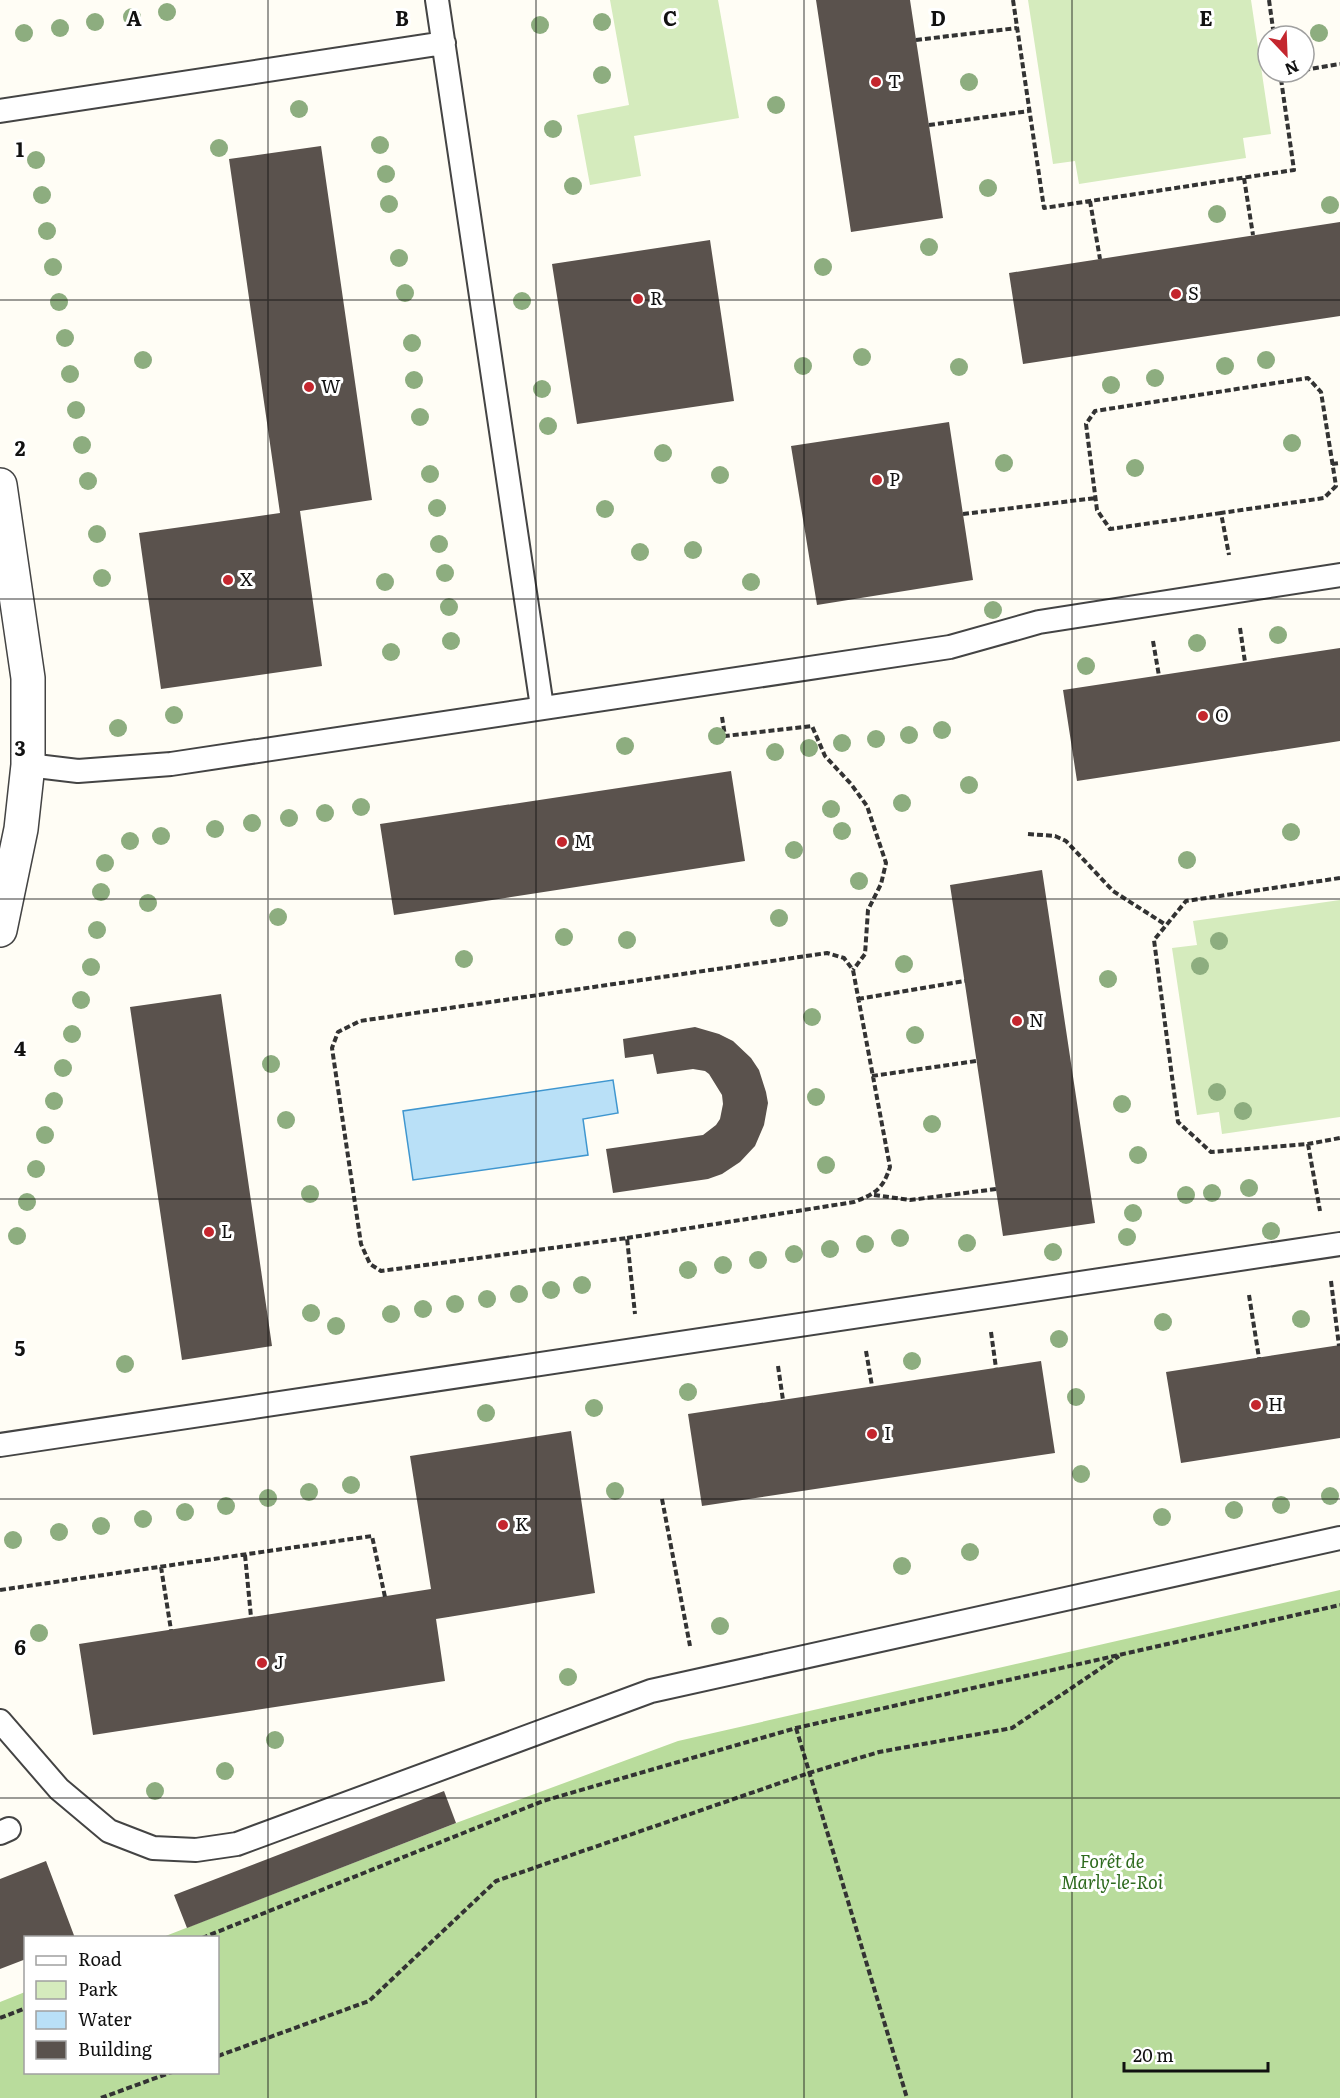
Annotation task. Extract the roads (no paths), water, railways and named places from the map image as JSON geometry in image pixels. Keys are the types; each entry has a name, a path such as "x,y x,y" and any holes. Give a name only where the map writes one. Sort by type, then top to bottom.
{"street":[{"path":"0,485 28,678 28,765 21,829 0,930"}],"lane":[{"path":"437,0 542,707"},
{"path":"0,111 444,43"},
{"path":"28,765 78,771 171,764 950,647 1039,622 1340,575"},
{"path":"0,1445 1333,1245"},
{"path":"0,1720 59,1789 109,1831 153,1848 196,1850 237,1844 651,1691 1340,1538"}],"water":[{"path":"613,1080 618,1113 583,1119 588,1155 413,1180 403,1111"}],"place":[{"name":"T","path":"876,82"},
{"name":"S","path":"1176,294"},
{"name":"R","path":"638,299"},
{"name":"W","path":"309,387"},
{"name":"P","path":"877,480"},
{"name":"X","path":"228,580"},
{"name":"O","path":"1203,716"},
{"name":"M","path":"562,842"},
{"name":"N","path":"1017,1021"},
{"name":"L","path":"209,1232"},
{"name":"H","path":"1256,1405"},
{"name":"I","path":"872,1434"},
{"name":"K","path":"503,1525"},
{"name":"J","path":"262,1663"}],"park label":[{"name":"Forêt de Marly-le-Roi","path":"1112,1872"}]}
